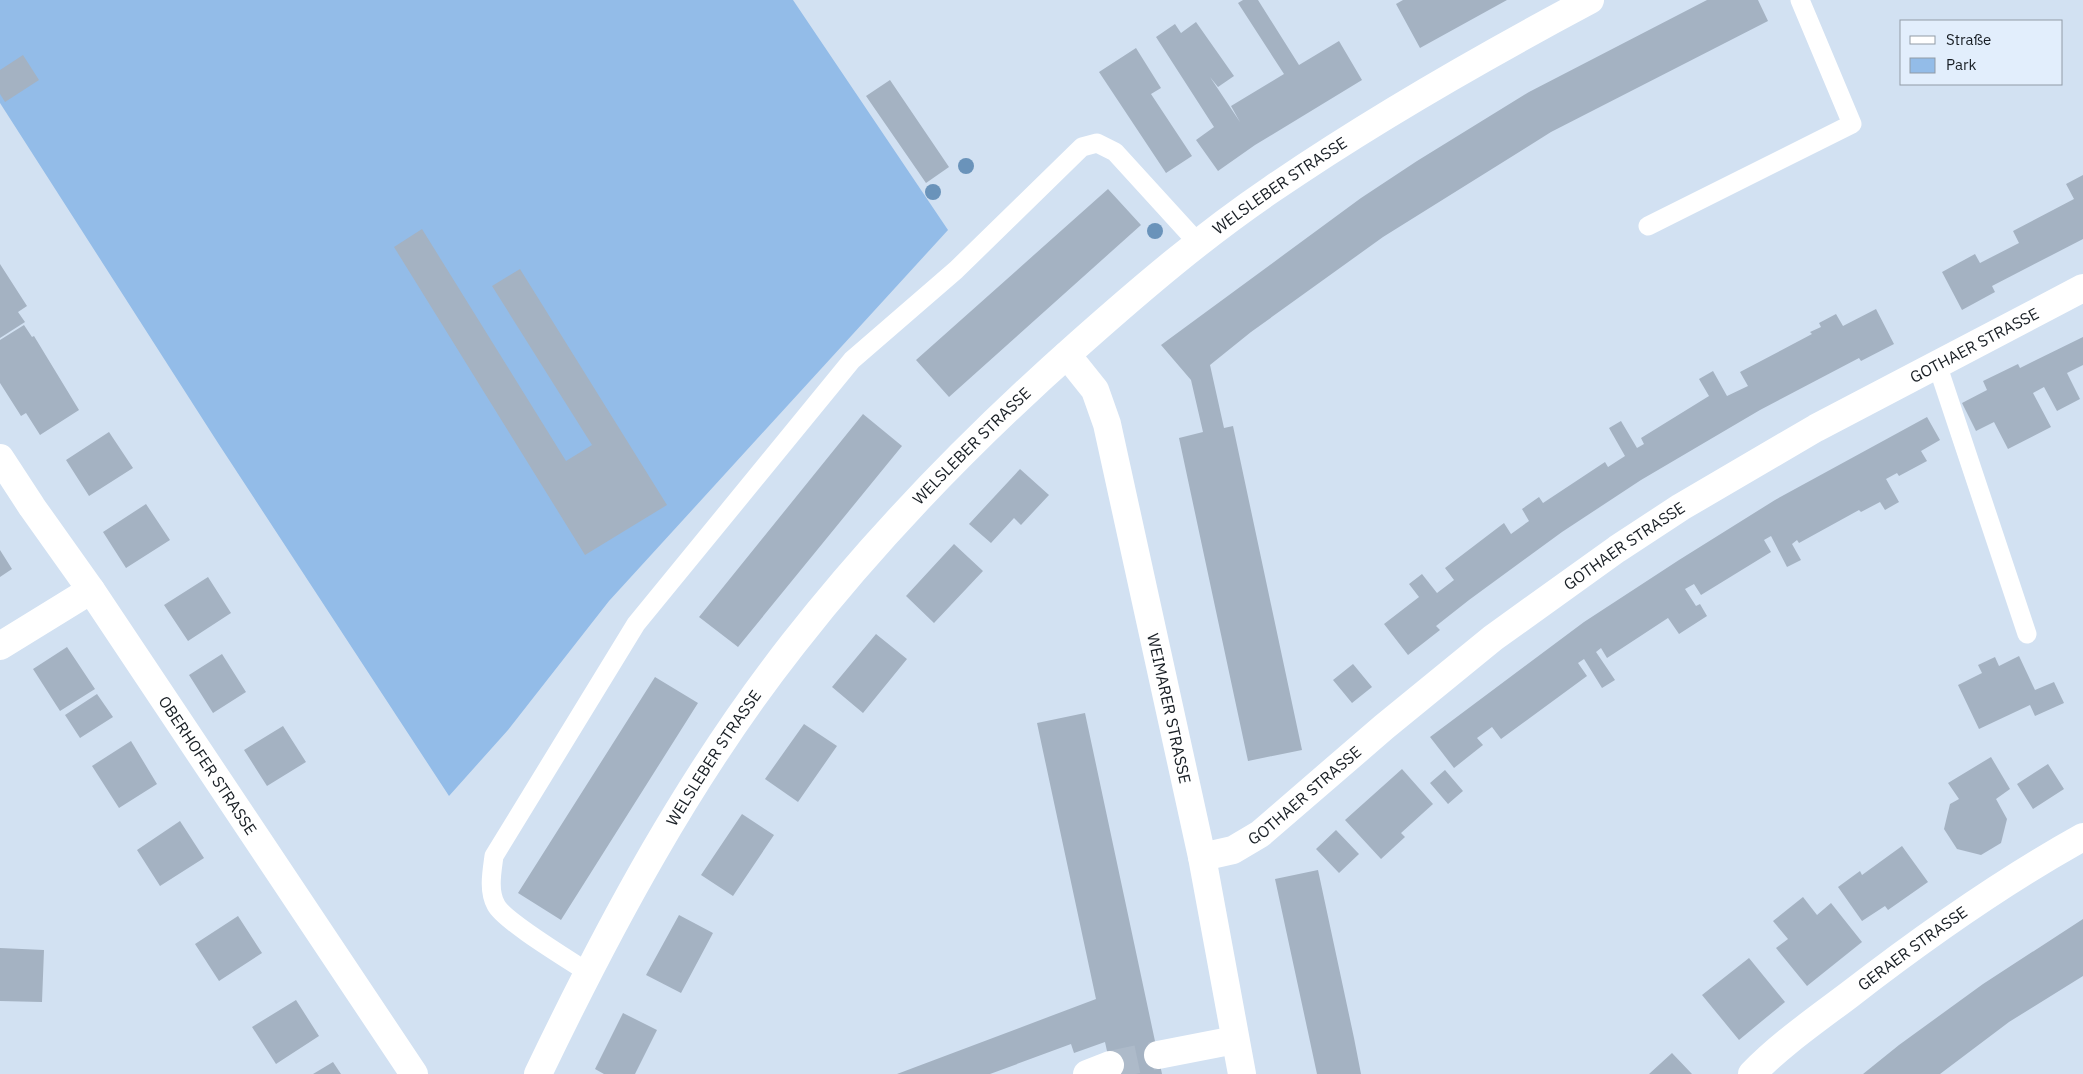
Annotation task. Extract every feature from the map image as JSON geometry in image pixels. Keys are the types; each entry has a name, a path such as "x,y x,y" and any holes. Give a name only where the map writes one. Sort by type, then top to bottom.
{"street":[{"name":"WELSLEBER STRASSE","path":"538,1074 631,893 690,793 791,646 848,576 979,436 1126,302 1198,244 1272,189 1419,94 1590,0"},
{"name":"GOTHAER STRASSE","path":"1202,856 1233,850 1260,834 1384,727 1493,638 1617,549 1681,507 1782,447 2083,288"},
{"name":"WEIMARER STRASSE","path":"1067,355 1094,390 1107,424 1202,856 1234,1040 1242,1074"},
{"name":"OBERHOFER STRASSE","path":"0,458 91,590 414,1074"},
{"path":"0,646 91,590"},
{"name":"GERAER STRASSE","path":"1752,1074 1768,1058 1828,1011 1950,920 2021,873 2083,837"},
{"path":"1158,1055 1234,1040"}],"lane":[{"path":"1648,226 1852,124 1800,0"},
{"path":"589,973 514,922 496,906 490,880 494,856 636,624 852,360 956,270 1082,147 1097,144 1115,152 1198,244"},
{"path":"1937,364 2027,634"}],"green space":[{"path":"0,0 793,0 948,230 609,601 508,730 449,796 218,443 0,103"}],"building":[{"path":"1243,0 1258,0 1299,65 1339,41 1362,80 1255,145 1218,171 1196,140 1214,127 1156,37 1175,24 1181,33 1196,22 1234,76 1218,87 1210,77 1240,122 1231,106 1284,74 1238,3"},
{"path":"1403,0 1507,0 1420,48 1396,4"},
{"path":"1707,0 1758,0 1768,21 1551,132 1383,237 1251,332 1210,365 1224,428 1233,426 1302,750 1248,761 1179,438 1203,432 1191,380 1161,345 1361,198 1417,161 1529,92"},
{"path":"1136,48 1161,88 1151,94 1192,156 1166,173 1099,72"},
{"path":"23,55 39,80 5,102 0,94 0,70"},
{"path":"890,80 949,167 926,183 866,96"},
{"path":"2083,175 2083,239 1992,286 1995,292 1962,310 1942,272 1975,254 1980,263 2019,243 2013,231 2074,199 2066,184"},
{"path":"1108,189 1141,225 949,397 916,360"},
{"path":"422,229 566,461 592,445 492,286 520,269 667,505 585,555 394,247"},
{"path":"0,264 27,306 18,312 25,322 0,338"},
{"path":"1876,309 1894,344 1861,361 1859,358 1760,410 1641,480 1562,532 1469,600 1436,626 1440,630 1408,655 1384,624 1419,597 1409,584 1422,574 1437,593 1454,580 1445,568 1504,523 1511,534 1529,521 1522,509 1539,497 1543,503 1605,462 1608,467 1625,456 1609,428 1621,421 1637,448 1644,444 1641,438 1709,396 1699,379 1713,371 1727,396 1748,386 1740,372 1812,334 1810,332 1821,327 1819,323 1836,314 1843,326"},
{"path":"24,325 32,337 34,336 79,410 40,435 26,413 21,416 0,383 0,340"},
{"path":"2083,337 2083,365 2067,373 2080,399 2057,411 2044,387 2033,393 2051,427 2008,449 1994,422 1976,431 1962,403 1987,390 1983,381 2018,364 2020,368"},
{"path":"863,414 902,446 738,647 699,617"},
{"path":"1927,417 1940,440 1921,451 1927,461 1899,476 1897,473 1886,479 1899,502 1885,510 1880,502 1861,512 1859,510 1799,543 1797,540 1792,544 1801,560 1787,567 1771,536 1764,540 1771,552 1701,595 1694,584 1685,589 1696,606 1700,604 1707,616 1679,634 1668,618 1607,658 1601,648 1596,652 1615,680 1602,688 1584,659 1578,663 1587,676 1501,739 1492,727 1477,738 1483,745 1454,768 1430,737 1584,622 1679,560 1775,500"},
{"path":"109,432 133,468 89,496 66,460"},
{"path":"1020,469 1049,495 1021,525 1014,518 991,543 969,524"},
{"path":"146,504 170,540 126,568 103,532"},
{"path":"954,544 983,571 934,623 906,596"},
{"path":"0,550 12,569 0,577"},
{"path":"208,577 231,613 188,641 164,605"},
{"path":"876,634 907,659 863,713 832,687"},
{"path":"67,647 95,689 60,711 33,669"},
{"path":"222,654 246,692 213,713 189,675"},
{"path":"2019,656 2035,690 2054,682 2064,703 2035,716 2030,705 1979,729 1958,685 1982,673 1978,665 1995,657 1999,666"},
{"path":"1353,664 1372,687 1352,703 1333,680"},
{"path":"655,677 698,703 561,920 518,893"},
{"path":"97,694 113,717 80,738 65,715"},
{"path":"1085,713 1162,1074 1112,1074 1105,1042 1074,1053 1071,1044 990,1074 897,1074 1096,999 1037,723"},
{"path":"804,724 837,746 798,802 765,779"},
{"path":"283,726 306,762 267,786 244,750"},
{"path":"131,741 157,784 119,808 92,766"},
{"path":"1991,757 2010,789 1996,799 2007,819 2001,843 1981,855 1957,849 1944,829 1950,804 1959,799 1948,783"},
{"path":"2048,764 2064,789 2033,809 2017,784"},
{"path":"1402,769 1433,804 1401,833 1405,837 1381,859 1345,820"},
{"path":"1445,770 1463,791 1448,804 1430,783"},
{"path":"742,814 774,835 733,896 701,875"},
{"path":"180,821 204,858 160,886 137,850"},
{"path":"1336,830 1359,854 1339,873 1316,849"},
{"path":"1902,846 1928,882 1888,910 1885,906 1862,921 1838,887 1860,871 1862,875"},
{"path":"1318,870 1361,1074 1317,1074 1275,879"},
{"path":"1803,897 1817,915 1831,903 1862,942 1807,986 1776,948 1788,939 1773,921"},
{"path":"679,915 713,933 681,993 646,975"},
{"path":"238,916 262,953 219,981 195,944"},
{"path":"2083,919 2083,976 2009,1022 1940,1074 1863,1074 1899,1045 1983,984"},
{"path":"0,948 44,950 42,1002 0,1001"},
{"path":"1749,958 1785,1002 1739,1040 1702,995"},
{"path":"296,1000 319,1036 276,1064 252,1027"},
{"path":"623,1013 657,1030 635,1074 604,1074 595,1069"},
{"path":"1672,1053 1692,1074 1649,1074"},
{"path":"333,1062 341,1074 313,1074"}],"tunnel":[{"path":"1110,1065 1158,1055"}]}
